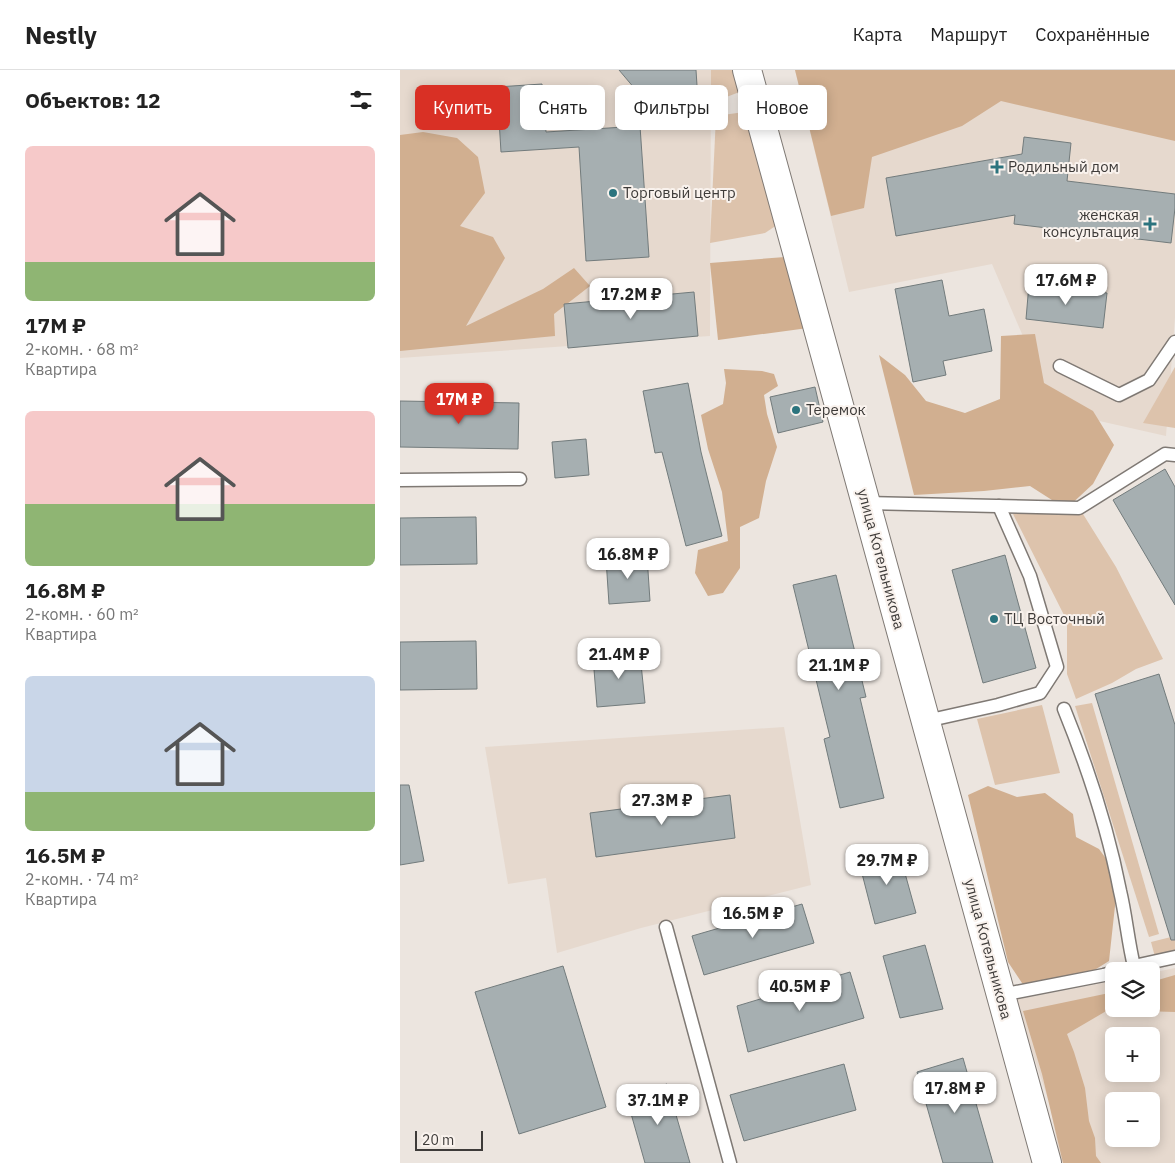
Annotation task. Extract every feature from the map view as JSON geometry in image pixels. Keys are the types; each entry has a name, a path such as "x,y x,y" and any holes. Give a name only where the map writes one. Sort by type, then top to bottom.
{"street":[{"name":"улица Котельникова","path":"747,70 1047,1163"}],"lane":[{"path":"1060,366 1119,395 1150,380 1175,342"},
{"path":"866,503 1079,508 1166,454 1175,455"},
{"path":"400,480 520,479"},
{"path":"926,721 998,705 1040,692 1057,667 1030,576 999,506"},
{"path":"1064,709 1076,737 1112,856 1121,892 1133,962"},
{"path":"666,927 730,1163"},
{"path":"1152,962 1175,957"},
{"path":"1001,996 1105,974"}],"shaded area":[{"path":"400,70 711,70 711,85 615,85 615,130 711,130 710,336 400,358"},
{"path":"711,70 733,70 739,85 738,93 728,96 728,85 711,85"},
{"name":"Родильный дом","path":"795,70 1175,70 1175,317 1166,436 1055,411 992,264 849,292 810,130 827,130 827,85 799,85"},
{"path":"795,70 1175,70 1175,141 1001,101 962,126 872,157 864,208 831,216 810,130 827,130 827,85 799,85"},
{"path":"738,113 738,130 749,130 777,225 765,233 710,243 715,130 728,130 728,114"},
{"path":"423,132 457,138 478,157 485,193 460,226 493,237 505,258 466,326 543,289 574,268 590,286 554,314 555,336 400,351 400,135"},
{"path":"785,257 808,328 718,340 710,263"},
{"path":"1035,334 1044,383 1093,411 1114,445 1093,484 1066,509 1030,486 914,495 879,355 905,375 926,401 965,413 1000,399 1001,336"},
{"path":"1175,367 1175,428 1143,423"},
{"path":"724,369 762,371 774,374 778,386 764,395 767,414 777,447 766,481 759,518 740,527 740,568 723,593 708,596 695,573 698,550 728,541 722,492 708,449 701,415 723,404 726,383"},
{"path":"1013,514 1083,514 1116,567 1163,659 1136,669 1112,683 1076,699 1067,674 1067,621"},
{"path":"1092,703 1159,934 1149,937 1075,706"},
{"path":"1042,705 1060,773 995,785 977,719"},
{"path":"784,727 811,885 641,928 557,953 546,878 508,884 485,747"},
{"path":"988,786 1017,797 1045,793 1073,814 1076,837 1099,849 1115,871 1115,906 1109,961 1080,979 1024,986 1008,962 968,795"},
{"path":"1175,936 1175,950 1155,957 1151,942"},
{"path":"1175,968 1175,1163 1061,1163 1050,1105 1015,1000 1105,983 1105,1017 1160,1017 1160,971"},
{"path":"1175,975 1175,1012 1160,1012 1160,979"},
{"path":"1105,994 1105,1012 1067,1034 1085,1088 1089,1121 1095,1138 1096,1156 1101,1163 1063,1163 1042,1074 1023,1011"}],"building":[{"path":"619,70 696,70 697,85 632,85"},
{"name":"Торговый центр","path":"520,85 520,130 546,130 546,132 605,130 605,128 615,128 615,130 640,130 649,257 586,261 579,147 501,152 500,130 510,130 510,86"},
{"path":"1024,137 1071,143 1067,181 1175,194 1171,243 1014,224 1015,215 896,236 886,178 1022,154"},
{"path":"942,280 949,316 984,309 992,351 943,361 946,375 913,382 895,289"},
{"path":"1029,284 1107,293 1103,328 1026,319"},
{"path":"694,292 698,336 568,348 564,304"},
{"path":"688,383 701,452 722,536 686,546 662,452 655,453 643,391"},
{"name":"Теремок","path":"815,387 823,422 778,433 770,397"},
{"path":"400,401 519,403 518,449 400,447"},
{"path":"586,439 589,475 555,478 552,442"},
{"path":"1165,469 1175,487 1175,605 1113,500"},
{"path":"476,517 477,564 400,565 400,518"},
{"name":"ТЦ Восточный","path":"1005,555 1036,668 983,683 952,570"},
{"path":"647,556 650,601 609,604 606,559"},
{"path":"836,575 866,697 860,698 884,798 840,808 824,739 830,737 793,585"},
{"path":"476,641 477,689 400,690 400,642"},
{"path":"640,654 645,703 597,707 593,657"},
{"path":"1159,674 1175,725 1175,940 1171,940 1095,694"},
{"path":"400,785 409,785 424,861 400,865"},
{"path":"730,795 735,838 596,857 590,813"},
{"path":"898,848 916,913 875,924 858,858"},
{"path":"802,904 814,943 704,975 692,936"},
{"path":"925,945 943,1009 900,1018 883,956"},
{"path":"563,966 606,1107 519,1134 475,992"},
{"path":"850,972 864,1018 748,1052 737,1006"},
{"path":"963,1058 993,1163 943,1163 917,1072"},
{"path":"844,1064 856,1110 744,1141 730,1095"},
{"path":"667,1084 690,1163 645,1163 626,1096"}],"place":[{"name":"Родильный дом","path":"997,167"},
{"name":"Торговый центр","path":"613,193"},
{"name":"женская консультация","path":"1150,224"},
{"name":"Теремок","path":"796,410"},
{"name":"ТЦ Восточный","path":"994,619"}]}
